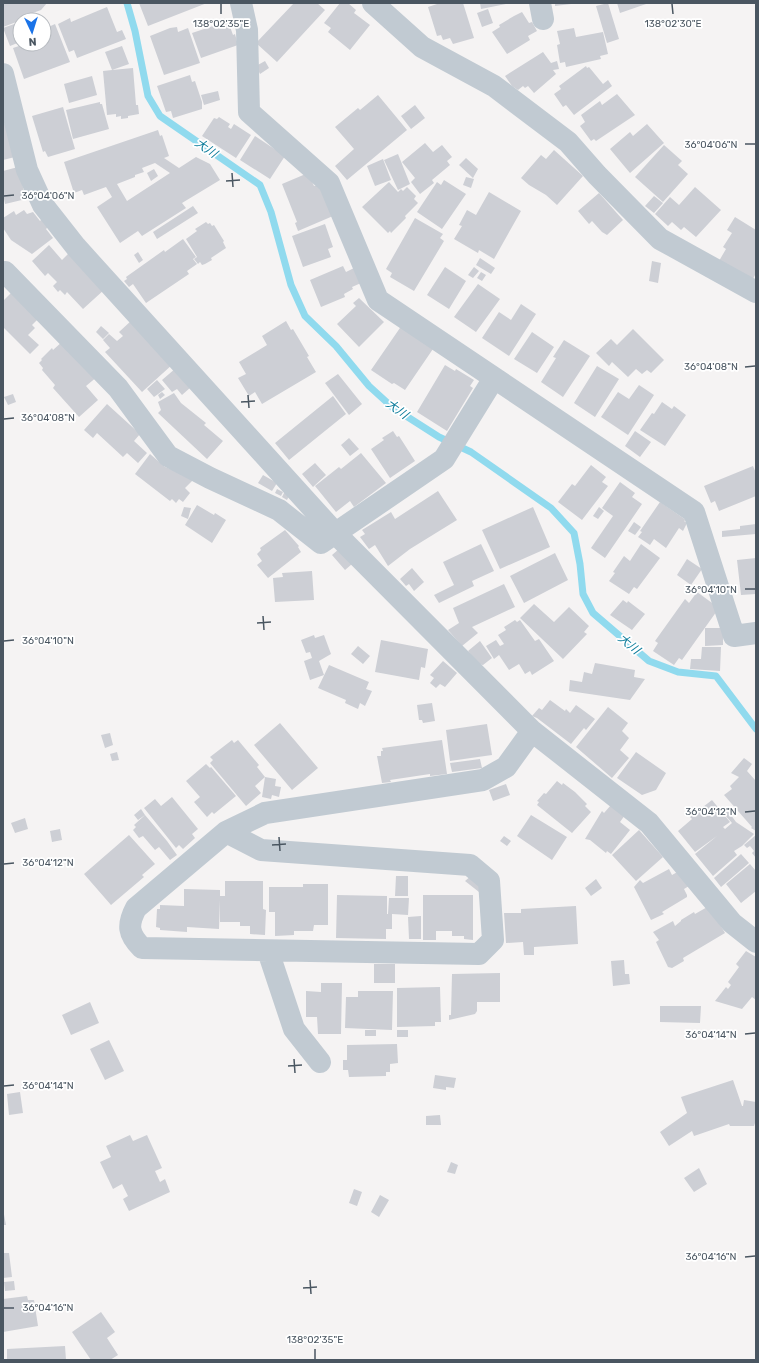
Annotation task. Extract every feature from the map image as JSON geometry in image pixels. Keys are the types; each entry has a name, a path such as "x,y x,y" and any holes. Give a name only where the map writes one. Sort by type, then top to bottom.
{"street":[{"path":"241,3 247,30 249,112 329,183 378,300 694,512 734,636 756,633"},
{"path":"374,3 422,47 494,86 568,142 597,175 660,239 756,292"},
{"path":"3,74 27,170 43,205 76,247 336,534 532,731 649,823 732,923 756,942"},
{"path":"6,272 118,388 168,456 210,478 279,510 321,543 444,459 494,378"},
{"path":"226,832 261,850 470,865 489,881 493,940 479,954 142,948 134,941 130,930 130,919 136,908 226,832 265,813 483,780 506,767 532,731"},
{"path":"268,951 294,1030 320,1062"}],"building":[{"path":"3,3 47,3 41,10 36,12 12,12 12,24 3,27"},
{"path":"139,3 207,3 148,26"},
{"path":"294,3 317,3 325,10 277,62 256,43"},
{"path":"340,3 348,3 356,10 354,13 370,25 350,50 328,32 331,28 324,23"},
{"path":"440,3 463,3 474,38 453,44 450,38 443,40 441,35 437,36 428,7"},
{"path":"480,3 506,3 506,4 481,9"},
{"path":"555,3 571,3 571,4 555,6"},
{"path":"608,3 619,39 607,43 596,6"},
{"path":"617,3 649,3 620,13"},
{"path":"107,7 117,32 122,30 126,39 77,58 74,50 69,52 58,24 70,18 71,22"},
{"path":"488,9 493,23 482,27 477,13"},
{"path":"522,12 529,23 532,22 537,31 528,36 530,40 507,54 492,32 500,27 499,25"},
{"path":"228,21 233,35 235,34 238,45 201,58 192,33"},
{"path":"55,24 70,62 24,79 14,52 52,52 52,25"},
{"path":"12,25 12,45 10,46 3,28"},
{"path":"177,27 178,32 188,28 200,63 164,75 150,36 170,28"},
{"path":"574,28 576,37 603,32 608,54 600,56 601,59 566,67 565,62 560,63 557,45 560,44 557,31"},
{"path":"122,46 129,64 112,70 105,52"},
{"path":"543,52 551,63 557,61 559,69 553,70 556,74 534,93 528,86 525,88 523,86 518,90 512,86 505,76"},
{"path":"265,61 269,68 260,74 256,66"},
{"path":"586,66 587,68 589,67 603,84 608,80 612,86 574,115 566,105 563,107 554,94 561,89 559,86"},
{"path":"133,68 136,105 138,105 139,114 121,119 121,116 116,117 116,114 107,115 103,71"},
{"path":"190,75 192,82 195,81 202,102 202,109 173,118 171,111 166,112 157,86"},
{"path":"92,76 97,95 69,103 64,84"},
{"path":"218,91 220,100 204,105 201,95"},
{"path":"617,94 635,115 596,141 594,139 591,141 580,126 585,122 581,115 600,101 602,105"},
{"path":"378,95 407,130 347,180 335,166 354,149 335,127 358,108 360,110"},
{"path":"100,102 100,104 102,104 109,129 73,139 66,110"},
{"path":"415,105 425,118 411,129 401,116"},
{"path":"63,107 75,149 48,157 45,151 43,152 32,116"},
{"path":"219,117 230,124 228,127 231,129 234,124 251,135 236,158 202,136 214,118 217,119"},
{"path":"3,124 5,124 15,157 3,160"},
{"path":"647,124 664,143 630,173 610,149 630,132 633,136"},
{"path":"158,130 160,136 162,135 169,156 164,158 179,168 196,157 210,164 220,180 182,203 186,208 142,236 138,231 120,243 97,207 112,197 106,187 84,195 82,190 74,193 64,162","holes":["155,163 170,173 127,201 117,184 135,177 135,175 144,172 142,168"]},
{"path":"255,136 285,156 270,179 240,160"},
{"path":"425,143 433,152 442,145 452,157 447,161 450,165 432,180 434,183 420,194 411,182 415,178 402,162"},
{"path":"664,145 682,161 678,165 688,174 663,202 635,177"},
{"path":"554,150 583,176 557,205 546,195 529,185 521,178 541,155 546,159"},
{"path":"398,154 410,184 398,190 384,160"},
{"path":"466,158 478,169 473,178 459,165"},
{"path":"383,159 391,180 375,186 367,166"},
{"path":"18,167 26,199 5,204 3,194 3,171"},
{"path":"154,169 158,176 151,181 147,173"},
{"path":"308,173 314,186 320,184 333,216 298,231 295,223 297,222 282,184"},
{"path":"466,177 474,179 471,188 463,185"},
{"path":"444,180 466,194 442,229 417,212 437,182 441,185"},
{"path":"389,182 398,192 401,189 403,191 407,187 416,196 414,199 418,203 391,233 390,231 388,233 362,207"},
{"path":"695,187 721,210 696,237 684,227 681,230 672,222 668,226 655,214 670,197 679,205"},
{"path":"489,192 521,211 494,259 479,250 478,253 454,239 462,226 459,225 467,210 476,215"},
{"path":"599,193 623,220 607,235 602,232 592,221 589,224 578,211"},
{"path":"654,196 663,203 654,213 645,206"},
{"path":"193,206 198,213 157,239 153,232"},
{"path":"24,210 27,214 33,212 40,221 42,219 48,227 46,229 53,238 32,254 11,240 3,228 3,218 14,211 16,215"},
{"path":"735,217 756,230 756,273 752,281 719,261 726,249 723,247 732,233 727,230"},
{"path":"415,218 443,234 440,238 444,241 414,291 390,277 392,273 386,269"},
{"path":"206,222 208,224 210,223 212,226 214,225 224,241 223,242 226,248 211,258 212,260 202,265 200,262 198,264 194,259 197,257 186,239 197,231 195,229"},
{"path":"325,224 333,247 328,249 331,257 303,267 292,236"},
{"path":"183,239 196,257 193,259 197,264 187,271 189,274 146,303 133,284 129,287 124,281 127,279 126,277 164,250 165,252"},
{"path":"49,245 62,260 70,252 105,289 83,309 67,292 65,295 60,290 58,292 53,286 57,282 48,273 45,276 32,261"},
{"path":"138,252 143,260 139,263 134,255"},
{"path":"480,258 495,268 491,274 476,265"},
{"path":"652,261 661,263 658,283 649,281"},
{"path":"343,266 346,272 354,268 361,283 352,287 353,289 344,294 345,297 321,307 310,280"},
{"path":"445,267 466,281 449,309 427,295"},
{"path":"474,267 479,271 473,278 468,275"},
{"path":"481,272 486,275 482,281 477,278"},
{"path":"478,284 500,299 476,332 454,317"},
{"path":"13,291 39,318 32,325 35,328 28,335 39,345 30,354 3,327 3,301"},
{"path":"359,298 384,322 359,347 337,324 356,306 353,303"},
{"path":"521,304 536,314 509,356 482,338 499,312 511,320"},
{"path":"132,320 173,364 142,392 105,352 110,348 103,340 109,334 117,341 123,336 119,332"},
{"path":"286,321 291,330 293,329 309,356 307,357 316,372 262,404 255,392 249,396 238,378 246,374 239,362 267,345 262,336"},
{"path":"402,325 435,346 405,390 394,383 392,384 371,370"},
{"path":"101,326 109,333 103,339 96,332"},
{"path":"633,329 664,360 651,373 647,370 642,374 636,369 628,377 612,362 609,366 596,353 611,339 617,345"},
{"path":"532,332 554,347 537,373 514,359"},
{"path":"564,340 590,356 563,397 541,382 556,358 553,357"},
{"path":"63,341 98,376 86,386 98,400 79,417 53,388 55,385 42,370 43,368 39,363 52,348 53,350"},
{"path":"445,365 455,371 456,369 474,380 470,386 473,388 447,431 417,412"},
{"path":"597,366 619,379 595,417 574,403"},
{"path":"176,368 191,387 182,395 177,389 172,392 162,380"},
{"path":"338,374 362,404 349,415 325,383"},
{"path":"157,380 165,389 154,397 147,389"},
{"path":"639,385 654,395 628,435 601,417 618,392 629,399"},
{"path":"162,392 165,395 160,399 158,395"},
{"path":"174,393 181,403 206,423 204,425 223,441 207,459 158,413 161,410 158,402"},
{"path":"13,394 16,402 8,405 4,397"},
{"path":"333,396 346,414 289,460 275,443"},
{"path":"662,402 672,409 674,406 686,415 665,446 640,430"},
{"path":"107,404 140,434 134,441 147,453 138,463 127,453 123,457 97,433 93,438 84,430"},
{"path":"393,431 397,437 399,436 415,461 390,478 371,449 384,440 382,438"},
{"path":"635,431 651,442 640,457 625,446"},
{"path":"349,438 359,449 350,456 341,445"},
{"path":"361,453 386,483 354,507 350,501 336,512 315,486 339,467 341,469"},
{"path":"150,454 165,467 195,478 185,488 190,493 183,502 179,499 176,503 172,499 170,501 135,474"},
{"path":"315,463 326,475 313,487 302,474"},
{"path":"591,465 606,477 602,482 608,486 582,520 558,502 572,484 575,486"},
{"path":"753,466 756,473 756,496 719,511 715,501 711,503 704,486"},
{"path":"263,475 277,483 272,491 258,483"},
{"path":"620,482 635,493 632,497 642,504 605,558 591,548 613,516 602,508"},
{"path":"277,489 283,492 281,496 275,493"},
{"path":"285,491 290,494 287,500 282,497"},
{"path":"438,491 457,520 410,549 388,566 375,545 369,549 360,537 365,534 362,530 391,512 395,519"},
{"path":"660,502 686,520 684,521 687,523 683,531 679,528 666,548 654,539 650,545 638,537 642,532 640,531"},
{"path":"197,505 226,520 212,543 185,525"},
{"path":"184,507 191,508 188,519 181,516"},
{"path":"533,507 550,547 500,569 482,530"},
{"path":"599,507 604,511 598,519 593,516"},
{"path":"634,522 641,527 635,535 628,531"},
{"path":"756,524 756,534 722,537 722,531 740,529 740,526"},
{"path":"285,530 299,546 298,547 301,552 268,578 257,565 262,561 257,554 261,550 260,548"},
{"path":"481,544 494,571 472,581 474,586 439,603 434,595 454,585 443,562"},
{"path":"641,544 660,558 637,589 634,587 629,594 609,581 615,573 613,572 624,556 630,561"},
{"path":"339,549 352,564 345,570 332,555"},
{"path":"555,553 568,580 524,603 510,576"},
{"path":"756,558 756,594 741,595 737,560"},
{"path":"687,559 702,569 691,585 677,575"},
{"path":"412,568 424,582 414,591 409,584 406,586 400,579"},
{"path":"312,571 314,600 275,602 273,578 283,577 282,573"},
{"path":"504,584 515,607 472,627 478,633 462,646 448,630 459,623 453,608"},
{"path":"697,592 719,608 682,660 679,658 674,665 653,651 658,643 655,641 685,599 689,603"},
{"path":"623,600 627,603 628,601 645,614 632,630 610,615"},
{"path":"534,604 554,622 569,607 589,626 584,632 587,634 563,659 520,618"},
{"path":"515,620 517,622 520,620 535,641 539,639 554,661 532,675 530,671 525,674 519,664 509,670 499,655 494,659 486,646 496,640 500,646 504,644 498,635 506,630 504,627"},
{"path":"705,628 723,628 723,645 705,646"},
{"path":"314,635 315,638 324,635 331,654 319,661 324,675 310,680 304,661 312,658 310,652 306,653 301,640"},
{"path":"381,640 428,649 425,668 421,667 419,680 375,672"},
{"path":"480,641 492,658 483,665 478,664 468,651"},
{"path":"358,646 370,656 363,664 351,654"},
{"path":"702,647 721,647 720,671 690,669 691,659 701,659"},
{"path":"443,661 457,673 445,687 440,684 436,688 430,683 434,678 430,675"},
{"path":"595,663 635,670 634,677 645,679 630,700 569,691 570,680 582,682 584,672 592,674"},
{"path":"329,665 369,682 366,689 372,691 365,706 360,703 358,709 345,703 346,700 318,688"},
{"path":"550,700 570,713 576,705 595,719 586,730 584,728 571,744 537,718 532,716 539,708 542,710"},
{"path":"432,703 435,721 423,723 422,720 419,720 417,705"},
{"path":"608,707 628,723 622,731 629,738 620,750 629,758 612,778 576,747"},
{"path":"280,723 318,768 292,790 254,745"},
{"path":"487,724 492,755 450,761 446,730"},
{"path":"110,733 113,745 105,748 101,735"},
{"path":"232,740 234,743 238,740 259,765 257,767 265,777 255,786 261,793 246,806 210,763 213,760 210,757"},
{"path":"442,740 447,774 430,776 430,774 390,780 391,782 382,783 377,756 381,756 381,751 383,751 382,748"},
{"path":"117,752 119,760 112,761 110,754"},
{"path":"636,752 666,773 656,790 642,795 617,778"},
{"path":"744,758 752,764 747,771 756,781 756,831 751,828 752,827 724,795 732,789 730,786 739,777 731,773"},
{"path":"480,759 482,768 452,772 450,763"},
{"path":"206,764 210,768 211,767 236,796 214,814 212,812 207,817 194,802 200,797 186,781"},
{"path":"265,777 276,779 275,786 281,787 279,797 272,795 271,799 262,797"},
{"path":"557,781 562,785 563,783 575,792 587,804 585,806 591,812 572,833 537,805 539,802 537,801 544,793 546,794"},
{"path":"506,784 510,795 493,801 489,790"},
{"path":"172,797 198,829 192,834 195,838 183,849 179,845 176,848 144,808 155,799 161,806"},
{"path":"712,800 730,822 723,827 725,829 732,823 724,814 728,811 736,822 754,834 742,846 734,851 737,855 713,876 695,854 717,836 695,852 678,831 692,819 690,817"},
{"path":"611,805 625,815 620,822 630,830 611,854 607,851 606,853 590,840 585,839 602,811 604,813"},
{"path":"141,809 145,815 138,820 134,815"},
{"path":"145,815 177,855 170,860 159,847 155,850 143,836 139,838 133,830 136,827 134,825"},
{"path":"531,815 567,837 552,860 517,836"},
{"path":"25,818 28,829 15,833 11,823"},
{"path":"60,829 62,840 52,842 50,831"},
{"path":"639,830 663,857 636,881 612,855"},
{"path":"129,835 155,864 142,875 144,877 111,905 84,874"},
{"path":"756,835 756,858 752,853 754,851 750,846 747,848 744,845"},
{"path":"504,836 511,841 507,846 500,841"},
{"path":"741,854 749,863 721,887 714,878"},
{"path":"750,864 756,871 756,891 741,903 726,884"},
{"path":"669,869 672,875 681,870 689,886 684,889 687,897 662,912 664,914 651,920 634,887 640,880 643,883"},
{"path":"472,875 484,888 479,892 465,881"},
{"path":"396,876 408,876 408,896 395,896"},
{"path":"596,879 602,888 591,896 585,888"},
{"path":"225,881 263,881 263,909 266,910 265,935 250,934 250,926 240,926 240,922 220,922 220,900 219,929 187,927 187,932 160,930 160,928 156,927 157,909 160,909 160,905 184,906 184,889 220,890 220,896 225,896"},
{"path":"303,884 328,884 328,925 314,925 313,931 294,931 294,935 275,936 275,912 269,912 269,887 303,887"},
{"path":"337,895 387,896 387,914 389,898 409,898 408,915 392,914 392,929 386,929 386,939 336,938"},
{"path":"423,895 473,895 473,940 464,939 464,936 452,936 452,931 436,931 436,940 423,940"},
{"path":"576,906 578,944 534,947 534,955 524,955 523,942 506,943 504,913 521,913 521,909"},
{"path":"709,906 725,933 683,958 684,961 672,968 668,967 656,942 659,940 653,932 673,921 675,926 681,920 694,912 695,914"},
{"path":"421,916 421,939 409,939 408,917"},
{"path":"746,951 756,957 756,1000 752,997 742,1009 715,1001 726,987 728,989 731,985 728,982 739,967 736,964"},
{"path":"624,960 625,974 629,974 630,984 613,986 611,961"},
{"path":"374,964 395,964 395,983 374,983"},
{"path":"500,973 500,1002 477,1002 477,1011 475,1014 449,1020 449,1015 451,1015 452,974"},
{"path":"321,983 342,983 341,1034 318,1034 317,1017 306,1017 306,991 321,992"},
{"path":"440,987 441,1022 435,1022 435,1026 397,1027 397,988"},
{"path":"358,991 393,991 392,1030 345,1028 346,997 358,997"},
{"path":"90,1002 99,1023 71,1035 62,1015"},
{"path":"660,1006 701,1006 700,1023 660,1022"},
{"path":"365,1030 376,1030 376,1036 365,1036"},
{"path":"397,1030 408,1030 408,1037 397,1037"},
{"path":"109,1040 124,1071 105,1080 90,1049"},
{"path":"397,1044 398,1063 390,1064 390,1072 386,1072 386,1076 349,1077 348,1070 343,1070 343,1060 347,1060 347,1045"},
{"path":"435,1075 456,1078 454,1088 446,1087 446,1090 433,1088"},
{"path":"733,1080 742,1106 744,1100 756,1102 756,1120 754,1126 730,1126 729,1124 694,1136 692,1131 669,1146 660,1132 687,1113 681,1097"},
{"path":"20,1092 23,1113 9,1115 7,1094"},
{"path":"440,1115 441,1125 426,1125 426,1116"},
{"path":"130,1135 133,1141 147,1135 162,1168 155,1171 160,1182 165,1179 170,1192 129,1211 123,1199 128,1196 122,1184 113,1189 100,1162 111,1157 106,1146"},
{"path":"451,1162 458,1165 455,1174 447,1172"},
{"path":"699,1168 707,1184 694,1192 684,1178"},
{"path":"354,1189 362,1192 357,1206 349,1203"},
{"path":"380,1195 389,1200 379,1217 371,1212"},
{"path":"3,1209 6,1225 3,1225"},
{"path":"3,1253 9,1253 12,1277 3,1278"},
{"path":"14,1281 15,1290 5,1291 4,1282"},
{"path":"27,1296 28,1300 34,1300 38,1326 3,1332 3,1299"},
{"path":"101,1312 115,1332 107,1338 118,1355 110,1360 91,1360 72,1332"},
{"path":"65,1346 66,1360 7,1360 7,1349"}],"waterway":[{"name":"大川","path":"127,3 135,31 148,96 160,116 260,185 271,212 291,285 305,316 336,346 369,386 392,407 439,437 471,452 551,508 574,533 580,564 583,594 593,613 649,661 678,672 716,676 756,729"}]}
